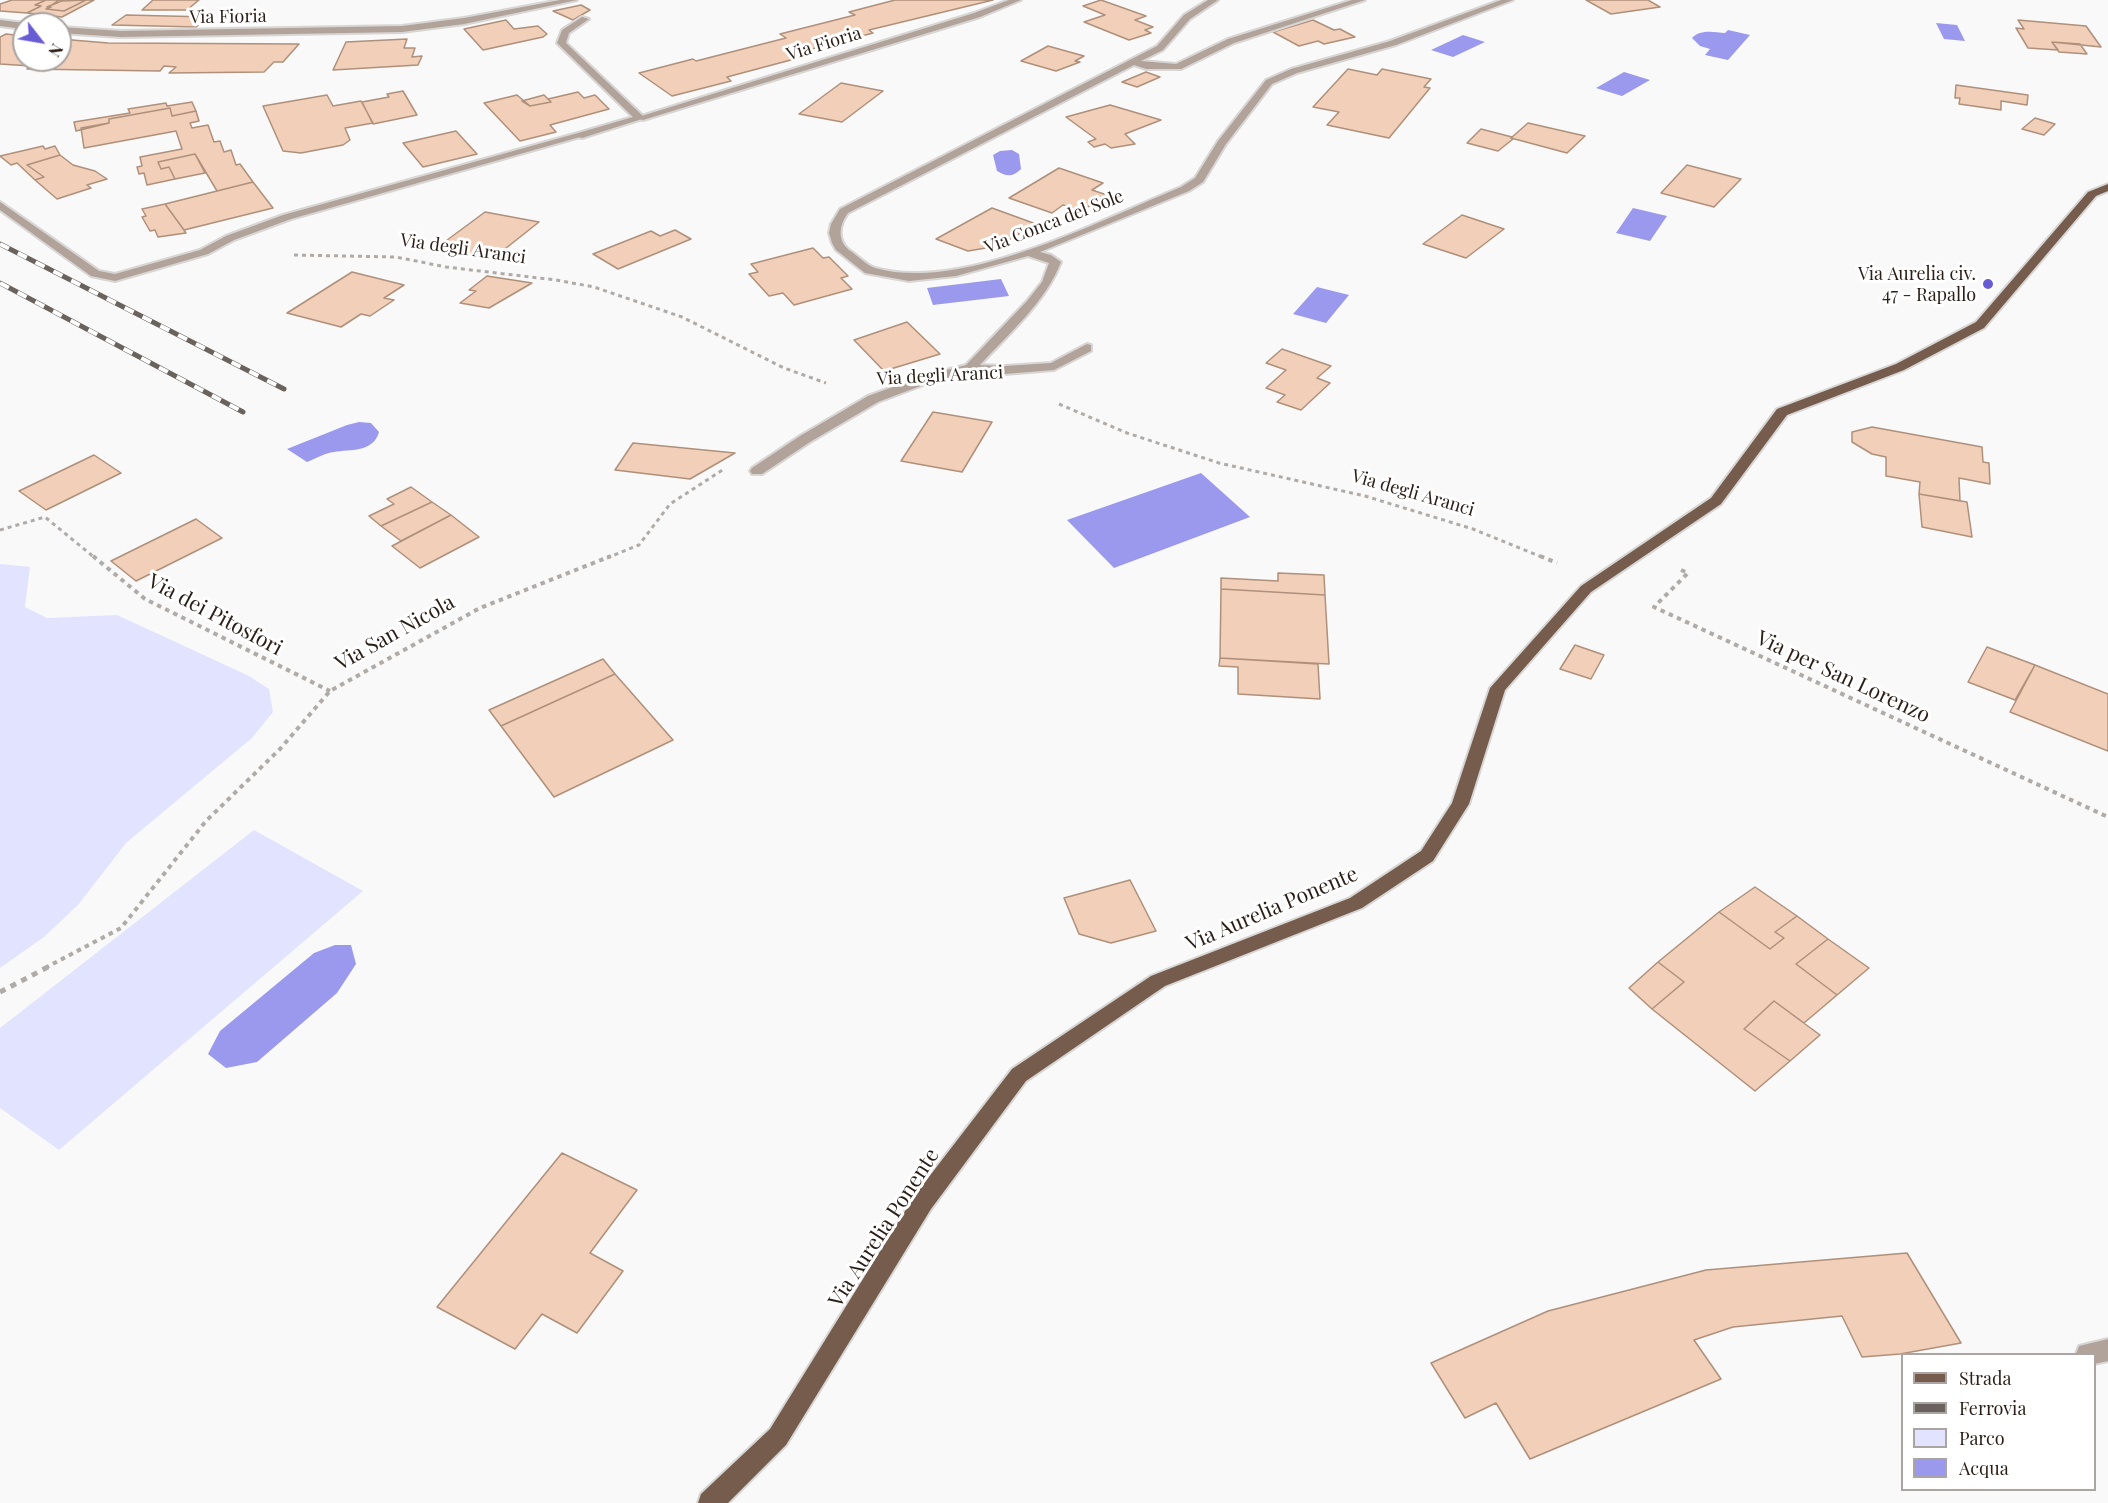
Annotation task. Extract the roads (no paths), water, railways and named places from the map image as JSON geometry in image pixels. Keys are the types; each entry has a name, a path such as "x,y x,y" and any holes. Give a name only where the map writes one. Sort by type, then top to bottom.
{"main road":[{"name":"Via Aurelia Ponente","path":"710,1503 778,1437 923,1202 1019,1076 1158,981 1356,903 1427,856 1460,804 1498,688 1586,589 1716,501 1782,412 1900,367 1980,325 2092,194 2108,187"}],"street":[{"name":"Via Fioria","path":"72,31 132,34 402,30 464,21 573,0"},
{"name":"Via Fioria","path":"0,205 95,274 116,278 204,252 230,238 287,217 640,118 977,15 1017,0"},
{"name":"Via Conca del Sole","path":"1214,0 1187,17 1160,48 936,165 855,204 837,219 834,228 840,248 861,267 872,273 893,278 950,274 977,269 1029,253 1185,189 1199,180 1222,143 1269,82 1294,71 1393,43 1509,0"},
{"path":"1133,62 1146,66 1178,67 1191,63 1231,41 1361,0"},
{"path":"585,19 565,32 561,44 640,118"},
{"path":"970,368 1047,283 1055,262 1047,256 1029,253"},
{"path":"757,471 805,439 873,399 927,379 970,368 1005,370 1054,366 1087,348"},
{"path":"2092,1353 2108,1350"}],"water":[{"path":"1936,23 1957,25 1965,41 1944,39"},
{"path":"1728,30 1750,35 1728,60 1705,55 1710,49 1700,46 1692,38 1703,32 1725,33"},
{"path":"1463,35 1485,42 1453,57 1431,50"},
{"path":"1624,72 1650,80 1622,96 1596,88"},
{"path":"1012,150 1019,154 1021,169 1010,175 997,171 993,155 1000,151"},
{"path":"1633,208 1667,216 1650,241 1616,233"},
{"path":"1001,279 1009,296 933,305 927,288"},
{"path":"1317,287 1349,295 1326,323 1293,314"},
{"path":"359,422 371,423 379,432 372,444 366,447 331,453 307,462 287,449 347,425"},
{"path":"1201,473 1250,517 1114,568 1067,520"},
{"path":"335,945 351,945 356,964 337,993 257,1062 226,1068 208,1054 220,1031 314,953"}],"railway":[{"path":"0,244 284,389"},
{"path":"0,283 243,412"}],"place":[{"name":"Via Aurelia civ. 47 - Rapallo","path":"1988,284"}]}
